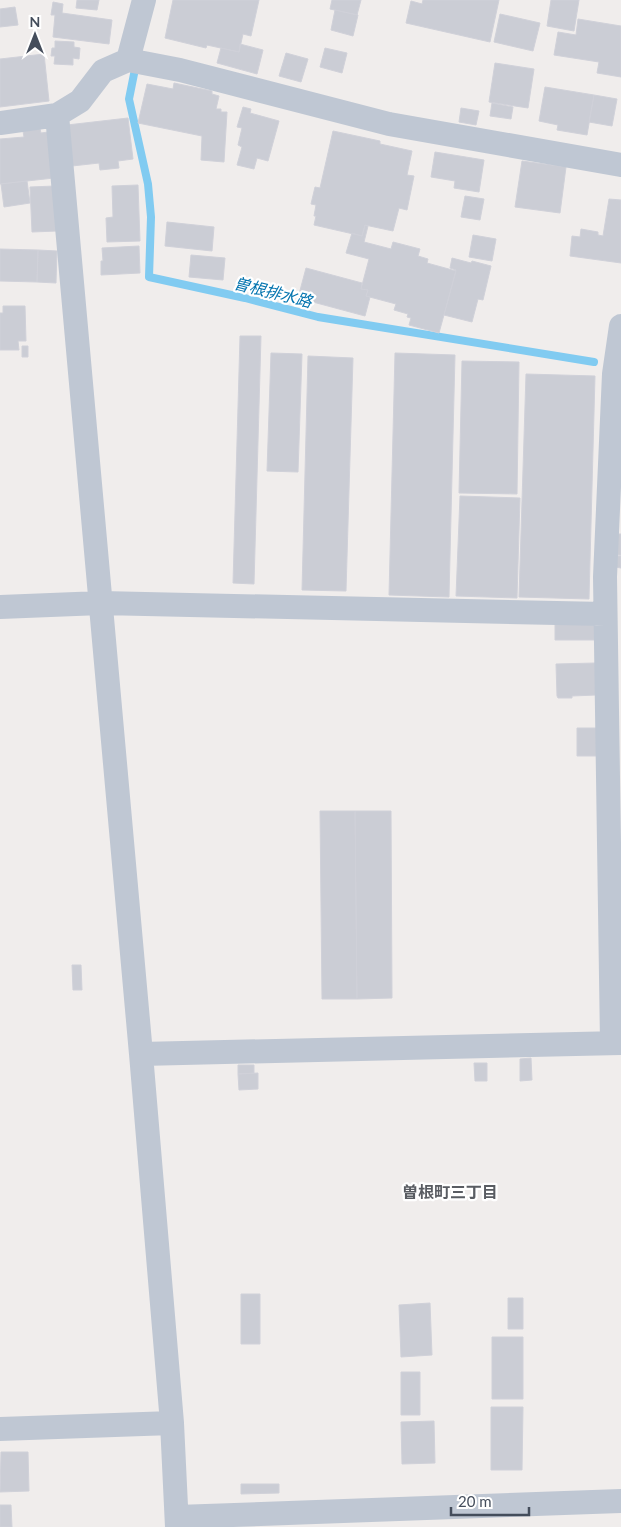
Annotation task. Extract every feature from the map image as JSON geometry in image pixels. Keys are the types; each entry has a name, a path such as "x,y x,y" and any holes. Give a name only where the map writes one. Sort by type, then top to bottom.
{"street":[{"path":"128,60 144,0"},
{"path":"0,124 57,115 80,101 103,71 128,60 180,70 389,124 621,165"},
{"path":"57,115 141,1054 172,1423 177,1522 621,1502"},
{"path":"141,1054 617,1043 605,614 613,578 614,374 621,326"},
{"path":"0,607 101,603 605,614"},
{"path":"0,1429 172,1423"}],"building":[{"path":"77,0 99,0 97,10 76,8"},
{"path":"173,0 259,0 251,36 243,34 239,52 207,45 206,48 165,38"},
{"path":"332,0 361,0 357,15 330,9"},
{"path":"423,0 499,0 490,42 406,23 411,1 422,4"},
{"path":"551,0 579,0 574,31 547,26"},
{"path":"53,2 63,4 62,13 112,20 109,44 53,37 55,15 51,15"},
{"path":"15,7 18,25 0,27 0,9"},
{"path":"335,10 358,15 353,36 331,30"},
{"path":"500,14 540,23 533,51 494,42"},
{"path":"578,19 621,26 621,77 597,73 599,62 554,55 558,32 576,35"},
{"path":"55,41 74,42 74,47 80,48 79,59 73,58 73,65 54,64 55,56 51,56 52,48 55,48"},
{"path":"240,44 263,50 257,74 217,63 221,48 239,52"},
{"path":"325,48 347,53 342,73 320,67"},
{"path":"286,53 308,59 301,82 279,76"},
{"path":"44,54 49,101 0,107 0,59"},
{"path":"495,63 534,69 528,108 489,102"},
{"path":"174,83 212,91 212,94 219,96 216,109 221,109 221,112 227,112 224,162 201,160 202,136 138,123 147,84 173,89"},
{"path":"545,87 594,95 587,135 557,130 558,125 539,121"},
{"path":"594,95 617,99 612,126 589,122"},
{"path":"492,103 513,107 511,119 490,116"},
{"path":"243,107 251,109 250,113 279,121 268,161 257,158 254,169 237,165 242,147 238,145 242,128 237,127"},
{"path":"461,108 479,111 476,125 459,122"},
{"path":"128,118 133,159 118,161 119,168 100,170 99,163 72,166 67,125"},
{"path":"40,129 41,133 48,132 54,178 0,184 0,139 24,137 23,131"},
{"path":"333,131 380,141 380,144 412,151 407,175 414,176 407,210 399,208 393,231 365,225 362,236 314,225 316,205 311,204 315,187 320,188"},
{"path":"435,152 484,160 479,192 454,188 455,181 431,177"},
{"path":"522,161 566,167 560,213 515,207"},
{"path":"27,181 30,203 4,207 1,184"},
{"path":"138,185 140,241 107,242 106,218 113,217 112,186"},
{"path":"55,186 57,231 32,232 30,187"},
{"path":"465,196 484,199 480,220 461,217"},
{"path":"609,199 621,200 621,263 570,256 572,236 580,237 581,229 598,232 598,235 603,236"},
{"path":"167,222 214,227 212,251 165,246"},
{"path":"365,225 368,226 364,242 391,249 393,242 420,249 418,256 428,259 427,263 456,271 439,333 409,325 411,318 407,317 408,314 394,310 396,304 366,296 368,290 361,289 369,259 346,253 352,233 362,236"},
{"path":"473,235 496,239 492,261 469,257"},
{"path":"139,246 140,273 101,275 102,248"},
{"path":"0,249 38,250 37,282 0,281"},
{"path":"38,250 57,251 56,283 37,282"},
{"path":"191,255 225,258 223,280 189,277"},
{"path":"452,258 491,266 483,300 478,299 472,322 444,315 456,270 450,268"},
{"path":"306,268 362,283 361,289 368,290 366,296 370,297 365,316 298,298"},
{"path":"3,306 25,306 26,341 18,341 19,350 0,350 0,313 3,313"},
{"path":"240,336 261,336 254,584 233,583"},
{"path":"22,346 28,346 28,357 22,357"},
{"path":"271,353 302,354 298,472 267,471"},
{"path":"395,353 455,355 449,597 389,595"},
{"path":"308,356 353,358 346,591 302,590"},
{"path":"462,361 519,362 517,494 459,493"},
{"path":"526,374 595,376 589,599 519,597"},
{"path":"460,496 520,498 517,598 456,596"},
{"path":"617,534 621,534 621,555 616,555"},
{"path":"616,556 621,556 621,568 615,567"},
{"path":"555,622 595,623 595,640 555,640"},
{"path":"595,663 596,695 558,698 556,664"},
{"path":"577,728 598,728 598,756 577,756"},
{"path":"320,811 355,811 357,999 322,999"},
{"path":"355,811 391,811 392,998 357,999"},
{"path":"72,965 81,965 82,990 73,990"},
{"path":"531,1058 532,1080 520,1081 520,1059"},
{"path":"474,1063 487,1063 487,1081 475,1081"},
{"path":"238,1065 254,1065 254,1073 238,1074"},
{"path":"258,1073 258,1089 239,1090 238,1074"},
{"path":"241,1294 260,1294 260,1344 241,1344"},
{"path":"508,1298 523,1298 523,1329 508,1329"},
{"path":"430,1303 432,1355 401,1357 399,1305"},
{"path":"492,1337 523,1337 523,1399 492,1399"},
{"path":"401,1372 420,1372 420,1415 401,1415"},
{"path":"491,1407 523,1407 522,1470 491,1470"},
{"path":"434,1421 435,1463 402,1464 401,1422"},
{"path":"1,1452 28,1452 29,1491 0,1492"},
{"path":"241,1484 279,1484 279,1493 241,1494"},
{"path":"0,1505 11,1505 12,1527 0,1527"}],"waterway":[{"name":"曽根排水路","path":"134,74 129,99 148,184 151,217 149,277 245,298 318,317 594,362"}],"district":[{"name":"曽根町三丁目","path":"450,1192"}]}
